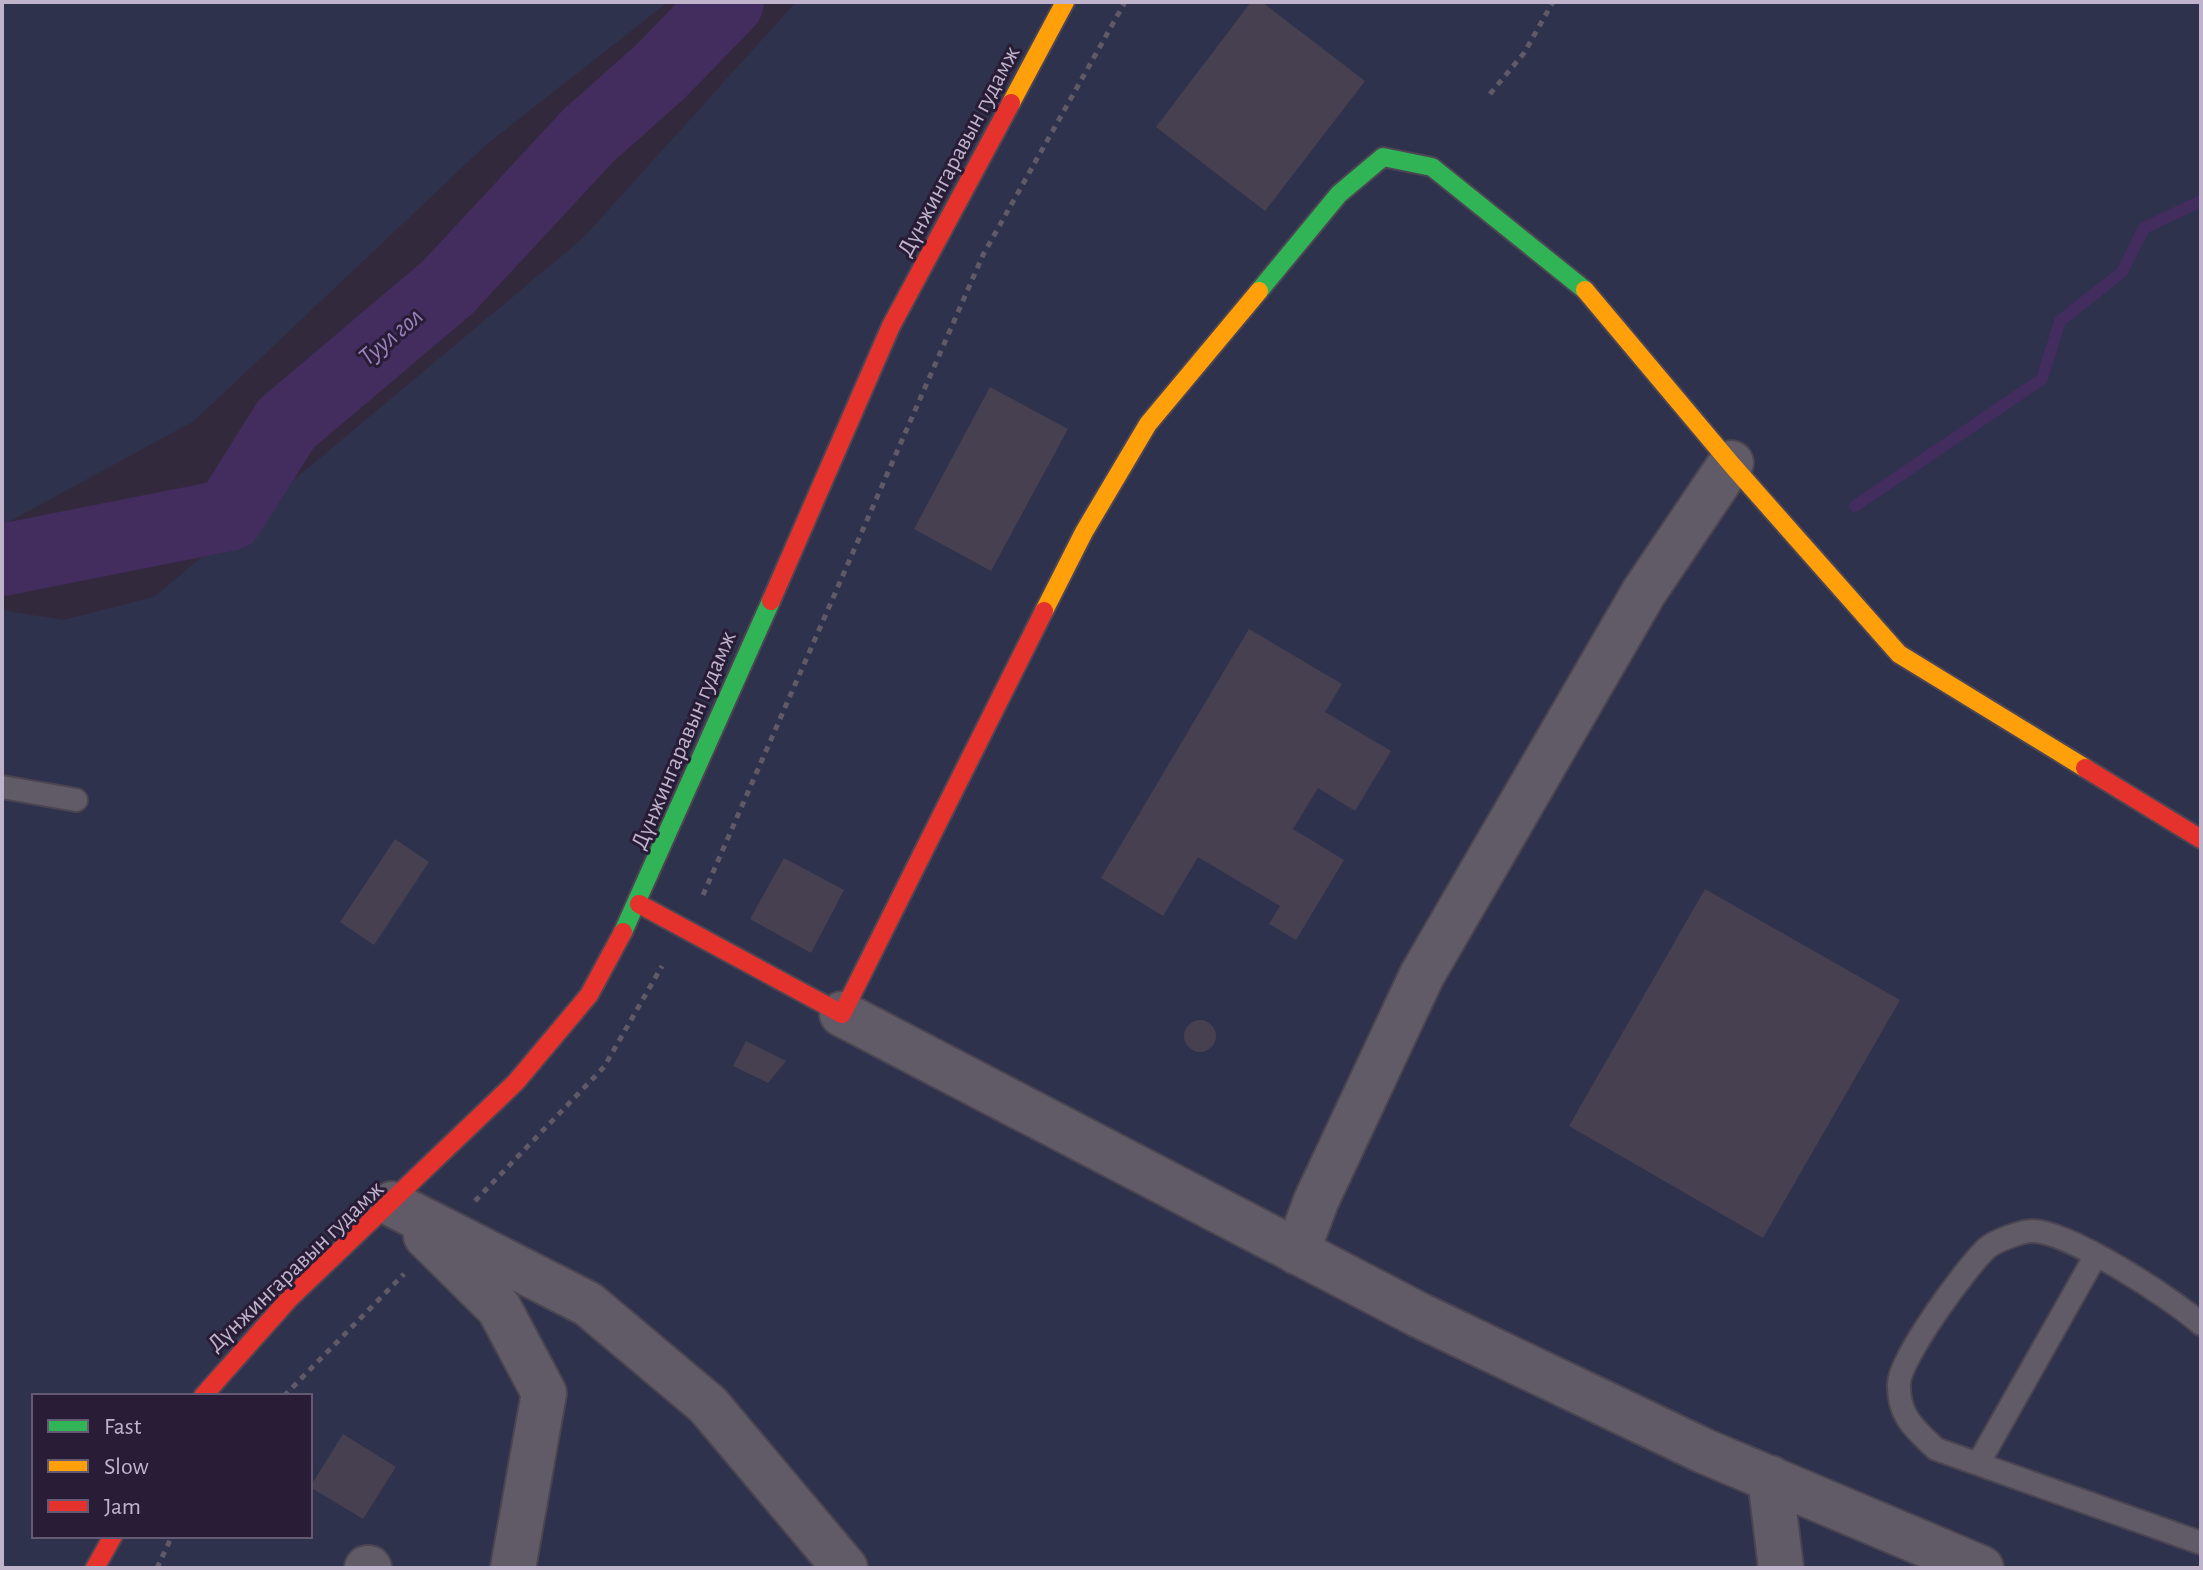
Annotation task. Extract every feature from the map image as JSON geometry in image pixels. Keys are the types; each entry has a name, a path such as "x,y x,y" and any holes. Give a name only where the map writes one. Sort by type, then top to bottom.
{"street":[{"name":"Дүнжингаравын гудамж","path":"205,1394 290,1298 392,1204 516,1082 580,1006 639,904 891,326 1065,2"},
{"path":"842,1014 1084,532 1148,424 1339,194 1383,157 1432,167 1587,292 1731,463 1899,654 2201,839"},
{"path":"1297,1252 1316,1201 1422,975 1644,592 1731,463"},
{"path":"639,904 709,945 1448,1329 1770,1478 1981,1568"},
{"path":"392,1204 499,1308 544,1393 513,1568"},
{"path":"392,1204 588,1304 708,1405 845,1568"},
{"path":"1770,1478 1781,1568"},
{"path":"95,1568 112,1538"}],"lane":[{"path":"2,787 76,800"},
{"path":"2199,1538 1936,1449 1903,1418 1898,1381 1921,1336 1956,1284 1989,1246 2032,1231 2081,1245 2201,1324"},
{"path":"1978,1464 2096,1255"}],"path":[{"path":"1490,94 1524,53 1553,2"},
{"path":"157,1568 171,1538"}],"shaded area":[{"path":"2,2 668,2 487,144 194,421 3,525"},
{"path":"796,2 2201,2 2201,1568 2,1568 2,610 63,620 154,597 583,238"}],"building":[{"path":"1251,2 1262,2 1365,81 1265,211 1156,127"},
{"path":"990,387 1068,429 991,571 914,529"},
{"path":"1249,629 1342,684 1325,712 1391,751 1355,811 1318,788 1293,829 1344,860 1296,940 1269,924 1280,906 1198,857 1163,916 1101,878"},
{"path":"395,839 429,862 374,945 340,922"},
{"path":"784,858 844,890 811,953 750,919"},
{"path":"1705,889 1900,1000 1763,1238 1569,1126"},
{"path":"1200,1020 1211,1025 1216,1036 1211,1047 1200,1052 1189,1047 1184,1036 1189,1025"},
{"path":"746,1041 786,1061 768,1083 733,1066"},
{"path":"343,1434 396,1467 363,1519 312,1488"}],"waterway":[{"name":"Туул гол","path":"2,560 229,515 286,424 448,287 588,136 661,71 728,2"},
{"path":"1855,506 2042,379 2060,321 2122,272 2144,228 2201,201"}],"traffic: fast":[{"path":"1259,291 1339,194 1383,157 1432,167 1585,290"},
{"path":"623,932 771,601"}],"traffic: slow":[{"path":"1011,103 1065,2"},
{"path":"1585,290 1732,465 1899,654 2085,768"},
{"path":"1044,611 1084,532 1148,424 1259,291"}],"traffic: jam":[{"path":"771,601 891,326 1011,103"},
{"path":"639,904 842,1014 1044,611"},
{"path":"2085,768 2201,839"},
{"path":"205,1394 290,1298 516,1082 589,995 623,932"},
{"path":"95,1568 112,1538"}]}
